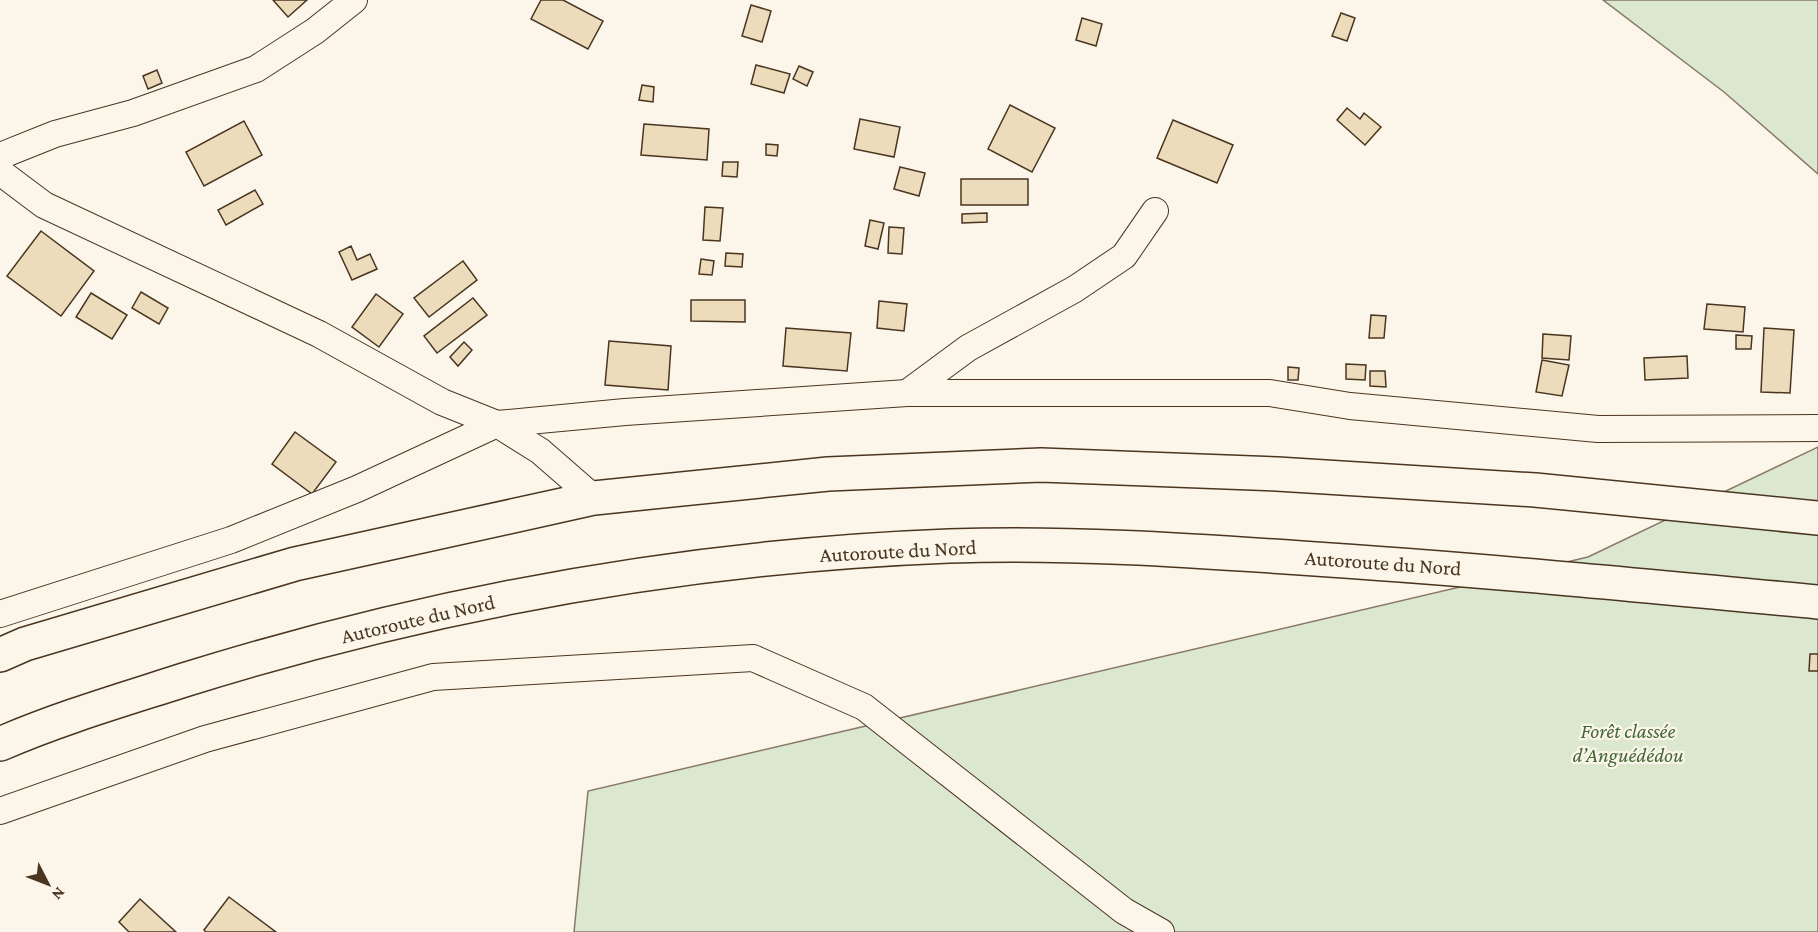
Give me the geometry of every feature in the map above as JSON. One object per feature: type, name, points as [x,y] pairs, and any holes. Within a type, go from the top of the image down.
[{"type":"highway","points":[[0,655],[25,644],[295,564],[594,498],[828,474],[1041,465],[1277,474],[1535,490],[1818,518]]},
{"type":"highway","name":"Autoroute du Nord","points":[[0,744],[52,722],[225,668],[426,615],[565,588],[813,554],[952,546],[1176,549],[1498,571],[1589,582],[1818,602]]},
{"type":"street","points":[[0,156],[55,134],[133,113],[256,69],[315,31],[354,0]]},
{"type":"street","points":[[0,172],[44,205],[319,334],[442,402],[497,424],[540,450],[594,498]]},
{"type":"street","points":[[907,393],[968,348],[1075,289],[1124,256],[1155,211]]},
{"type":"street","points":[[0,614],[231,540],[357,489],[497,424],[625,411],[907,393],[1270,393],[1350,406],[1598,429],[1818,428]]},
{"type":"street","points":[[0,811],[205,739],[433,677],[753,658],[864,707],[1124,911],[1161,932]]},
{"type":"green space","points":[[1603,0],[1818,0],[1818,174],[1724,92]]},
{"type":"green space","name":"Forêt classée d’Anguédédou","points":[[1818,447],[1818,932],[574,932],[588,791],[1588,557]]},
{"type":"building","points":[[273,0],[307,0],[288,17]]},
{"type":"building","points":[[541,0],[563,0],[603,21],[588,49],[531,19]]},
{"type":"building","points":[[751,5],[771,11],[762,42],[742,36]]},
{"type":"building","points":[[1341,13],[1355,18],[1347,41],[1332,36]]},
{"type":"building","points":[[1082,18],[1102,24],[1096,46],[1076,40]]},
{"type":"building","points":[[756,65],[790,74],[784,93],[751,84]]},
{"type":"building","points":[[799,66],[813,72],[807,86],[793,79]]},
{"type":"building","points":[[157,70],[162,83],[148,89],[143,76]]},
{"type":"building","points":[[642,85],[654,87],[653,102],[639,100]]},
{"type":"building","points":[[1010,105],[1055,128],[1032,172],[988,149]]},
{"type":"building","points":[[1347,108],[1360,119],[1364,113],[1381,127],[1365,145],[1337,120]]},
{"type":"building","points":[[860,119],[900,127],[894,157],[854,149]]},
{"type":"building","points":[[1173,120],[1233,145],[1217,183],[1157,158]]},
{"type":"building","points":[[244,121],[262,155],[204,186],[186,152]]},
{"type":"building","points":[[644,124],[709,129],[707,160],[641,155]]},
{"type":"building","points":[[766,144],[778,145],[777,156],[766,155]]},
{"type":"building","points":[[723,162],[738,162],[737,177],[722,176]]},
{"type":"building","points":[[900,167],[925,173],[919,196],[894,189]]},
{"type":"building","points":[[961,179],[1028,179],[1028,205],[961,205]]},
{"type":"building","points":[[255,190],[263,204],[226,225],[218,210]]},
{"type":"building","points":[[705,207],[723,208],[720,241],[703,240]]},
{"type":"building","points":[[987,213],[987,222],[962,223],[962,214]]},
{"type":"building","points":[[870,220],[884,223],[878,249],[865,246]]},
{"type":"building","points":[[889,227],[904,228],[902,254],[888,253]]},
{"type":"building","points":[[41,231],[94,271],[61,316],[7,276]]},
{"type":"building","points":[[351,246],[357,260],[370,254],[377,269],[352,280],[339,252]]},
{"type":"building","points":[[726,253],[743,254],[742,267],[725,266]]},
{"type":"building","points":[[701,259],[714,261],[712,275],[699,274]]},
{"type":"building","points":[[463,261],[477,280],[429,317],[414,298]]},
{"type":"building","points":[[141,292],[168,308],[159,324],[132,308]]},
{"type":"building","points":[[91,293],[127,315],[112,339],[76,317]]},
{"type":"building","points":[[376,294],[403,314],[379,347],[352,327]]},
{"type":"building","points":[[473,298],[487,315],[437,353],[424,336]]},
{"type":"building","points":[[691,300],[745,300],[745,322],[691,321]]},
{"type":"building","points":[[879,301],[907,304],[904,331],[877,328]]},
{"type":"building","points":[[1707,304],[1745,307],[1743,332],[1704,329]]},
{"type":"building","points":[[1371,315],[1386,316],[1384,338],[1369,338]]},
{"type":"building","points":[[786,328],[851,333],[847,371],[783,366]]},
{"type":"building","points":[[1764,328],[1794,330],[1790,393],[1761,392]]},
{"type":"building","points":[[1543,334],[1571,336],[1569,360],[1542,358]]},
{"type":"building","points":[[1736,335],[1752,336],[1751,349],[1736,349]]},
{"type":"building","points":[[609,341],[671,346],[668,390],[605,385]]},
{"type":"building","points":[[464,342],[472,350],[458,366],[450,357]]},
{"type":"building","points":[[1687,356],[1688,378],[1645,380],[1644,358]]},
{"type":"building","points":[[1542,360],[1569,365],[1562,396],[1536,392]]},
{"type":"building","points":[[1346,364],[1366,365],[1365,380],[1346,379]]},
{"type":"building","points":[[1288,367],[1299,368],[1298,380],[1288,380]]},
{"type":"building","points":[[1370,371],[1385,371],[1386,387],[1370,386]]},
{"type":"building","points":[[295,432],[336,462],[312,494],[272,464]]},
{"type":"building","points":[[1810,654],[1818,654],[1818,671],[1809,671]]},
{"type":"building","points":[[229,897],[276,932],[206,932],[204,930]]},
{"type":"building","points":[[140,899],[176,932],[129,932],[119,922]]}]
